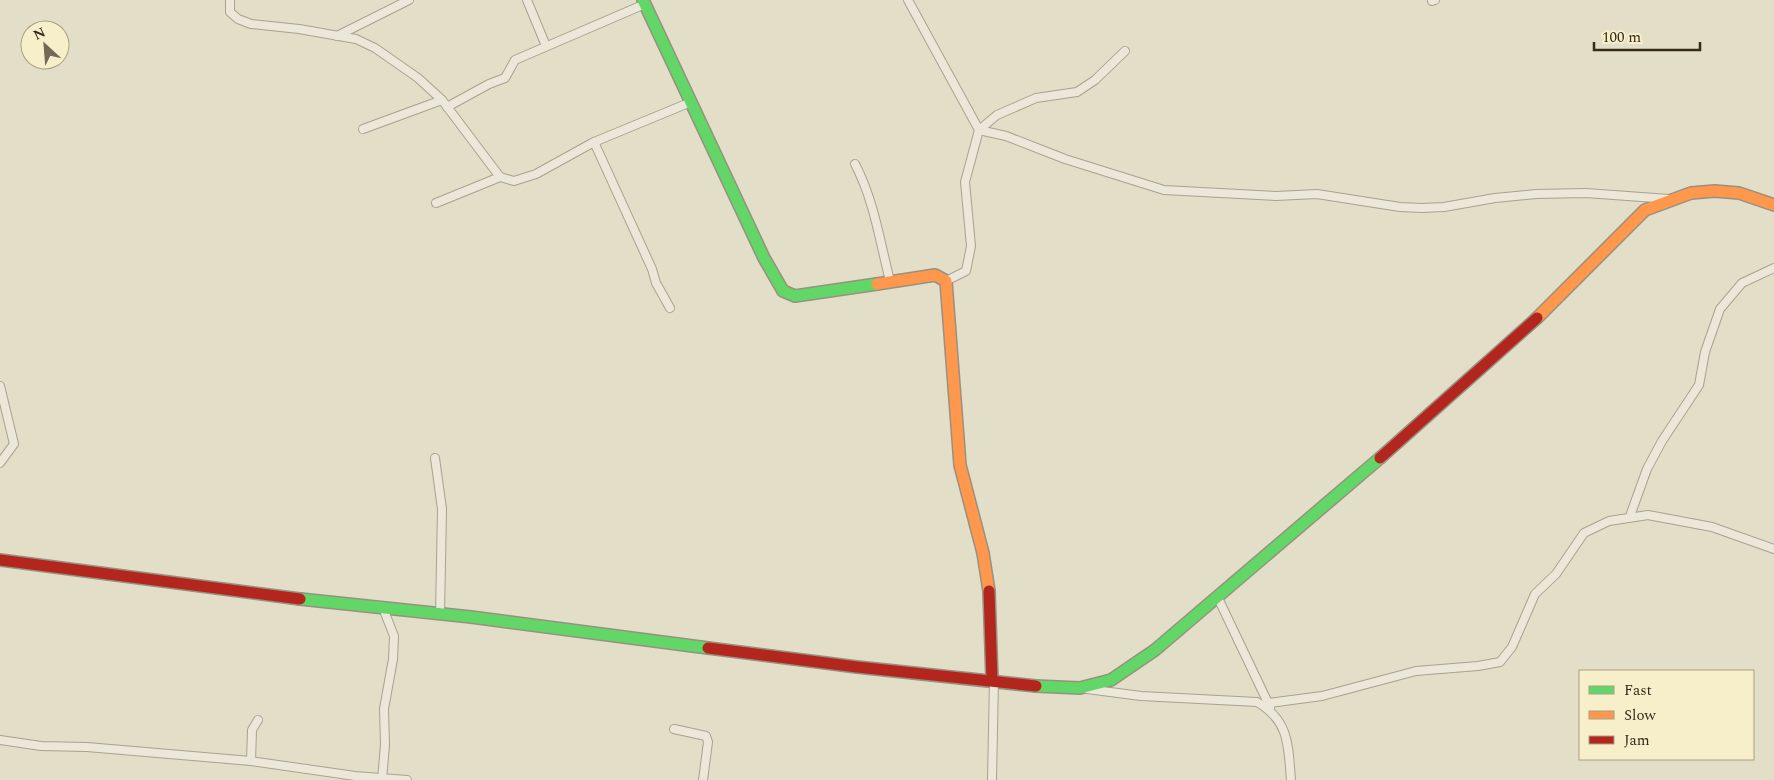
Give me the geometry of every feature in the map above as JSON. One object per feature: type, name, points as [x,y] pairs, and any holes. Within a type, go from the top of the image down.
[{"type":"street","points":[[230,0],[230,12],[238,19],[251,24],[299,29],[356,39],[375,48],[418,78],[445,104],[500,177],[514,181],[536,174],[594,142],[691,102]]},
{"type":"street","points":[[336,36],[409,0]]},
{"type":"street","points":[[527,0],[546,46]]},
{"type":"street","points":[[908,0],[979,130],[1006,136],[1065,158],[1164,190],[1276,196],[1317,194],[1400,207],[1422,208],[1444,207],[1495,198],[1586,192],[1673,199]]},
{"type":"street","points":[[363,129],[445,104],[505,78],[515,60],[644,2],[764,258],[783,291],[796,296],[935,276],[946,281]]},
{"type":"street","points":[[946,281],[966,271],[970,254],[971,246],[965,182],[979,130],[997,115],[1036,98],[1077,92],[1095,80],[1124,51]]},
{"type":"street","points":[[594,142],[652,269],[656,283],[670,308]]},
{"type":"street","points":[[855,164],[862,177],[873,213],[890,281]]},
{"type":"street","points":[[436,203],[500,177]]},
{"type":"street","points":[[1080,688],[1111,680],[1155,650],[1218,598],[1372,466],[1511,342],[1645,210],[1690,193],[1715,191],[1739,193],[1774,204]]},
{"type":"street","points":[[1630,516],[1647,469],[1662,441],[1699,385],[1704,352],[1720,309],[1742,283],[1774,268]]},
{"type":"street","points":[[946,281],[960,465],[983,553],[989,587],[993,680],[992,780]]},
{"type":"street","points":[[0,386],[14,444],[0,463]]},
{"type":"street","points":[[435,458],[442,508],[440,614]]},
{"type":"street","points":[[0,560],[160,582],[440,614],[857,667],[993,680],[1063,689],[1080,688],[1141,696],[1247,700],[1270,707],[1322,696],[1416,671],[1478,666],[1500,662],[1512,647],[1535,594],[1556,574],[1584,533],[1597,525],[1630,516],[1648,515],[1712,527],[1774,549]]},
{"type":"street","points":[[1218,598],[1270,707],[1280,720],[1285,732],[1291,780]]},
{"type":"street","points":[[382,779],[385,745],[384,709],[394,636],[383,608]]},
{"type":"street","points":[[251,761],[252,730],[258,720]]},
{"type":"street","points":[[674,728],[706,736],[708,742],[703,780]]},
{"type":"street","points":[[0,740],[41,746],[87,747],[251,761],[382,779],[407,780]]},
{"type":"traffic: fast","points":[[643,0],[764,258],[783,291],[795,296],[877,284]]},
{"type":"traffic: fast","points":[[1036,686],[1080,688],[1111,680],[1155,650],[1380,458]]},
{"type":"traffic: fast","points":[[300,599],[471,617],[708,648]]},
{"type":"traffic: slow","points":[[1537,318],[1645,210],[1691,193],[1715,191],[1739,193],[1774,205]]},
{"type":"traffic: slow","points":[[877,284],[935,275],[946,281],[960,465],[983,553],[989,591]]},
{"type":"traffic: jam","points":[[1380,458],[1537,318]]},
{"type":"traffic: jam","points":[[0,560],[300,599]]},
{"type":"traffic: jam","points":[[989,591],[992,680]]},
{"type":"traffic: jam","points":[[708,648],[857,667],[1036,686]]}]
